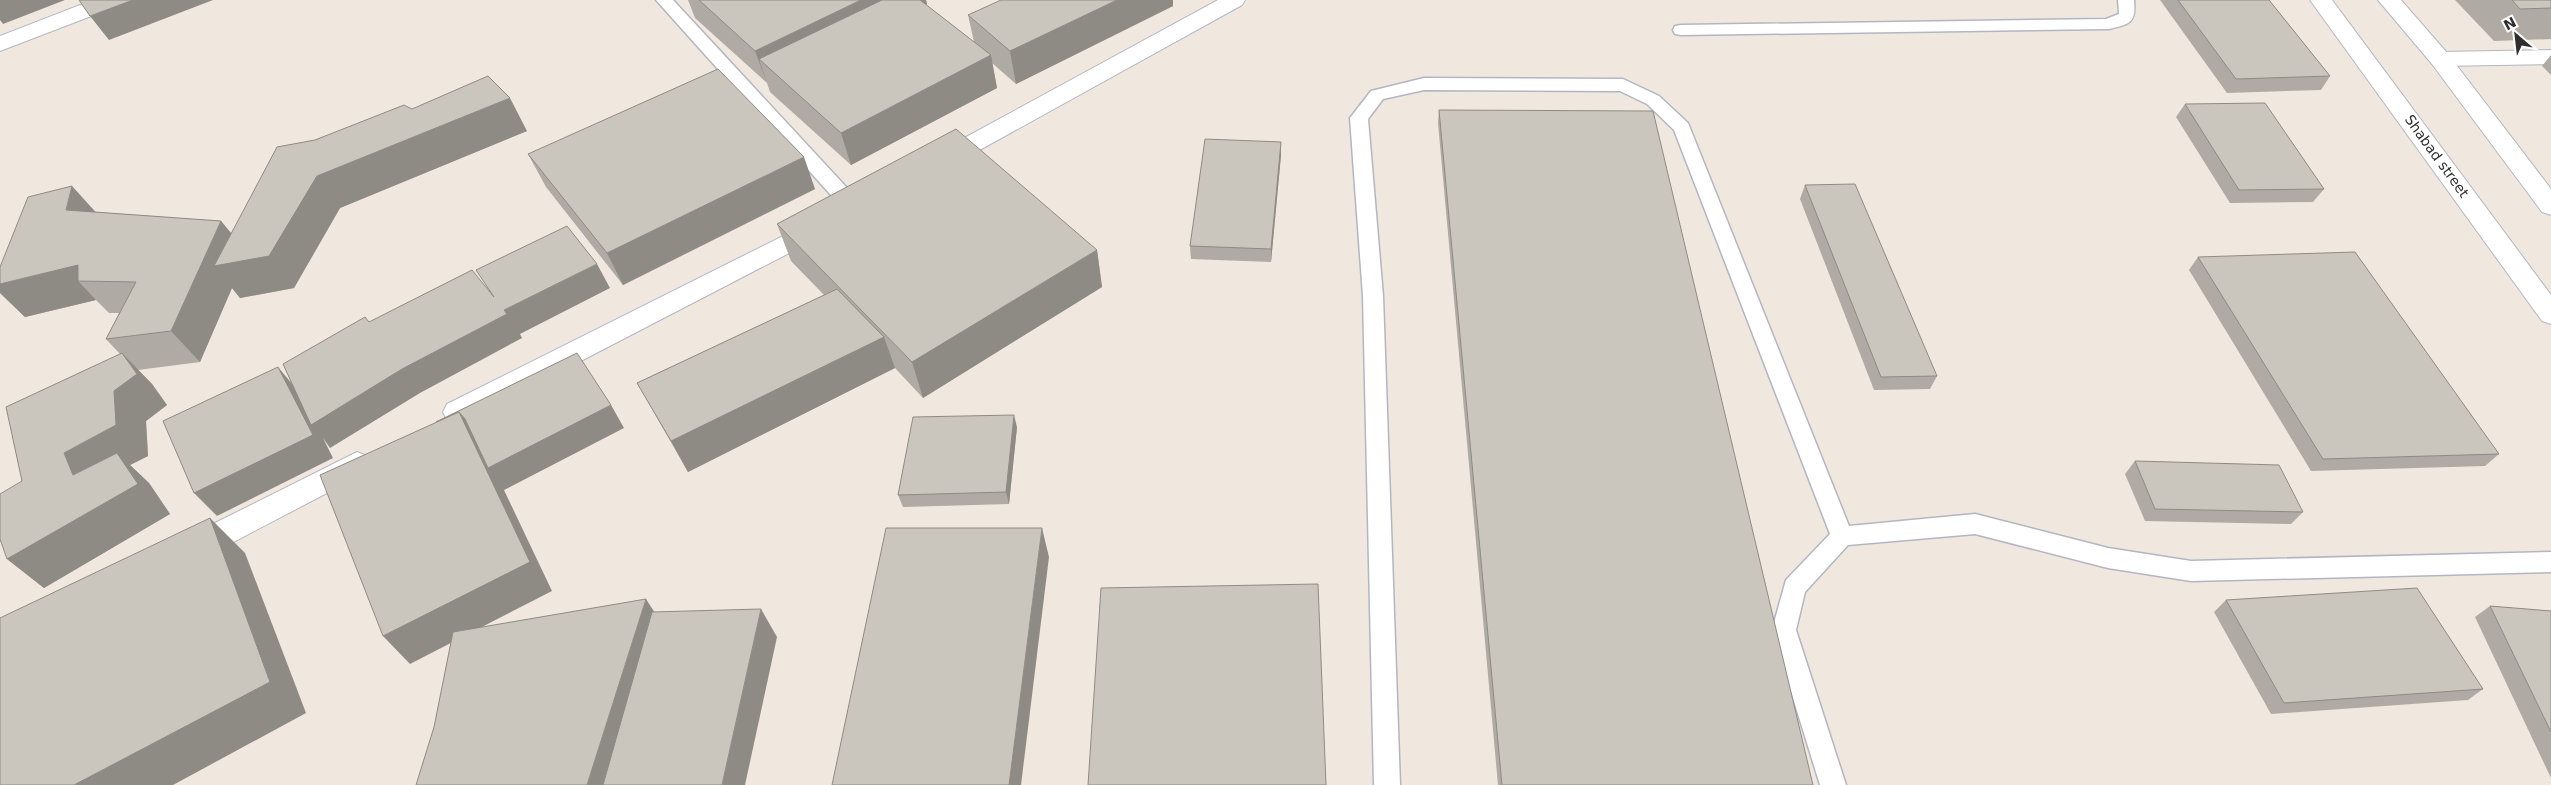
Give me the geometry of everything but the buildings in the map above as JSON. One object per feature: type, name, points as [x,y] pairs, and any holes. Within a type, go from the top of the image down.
[{"type":"street","points":[[0,44],[112,0]]},
{"type":"street","points":[[923,171],[1234,0]]},
{"type":"street","name":"Shabad street","points":[[2321,0],[2551,314]]},
{"type":"street","points":[[2389,0],[2440,59],[2551,206]]},
{"type":"street","points":[[2440,59],[2551,57]]},
{"type":"street","points":[[431,426],[863,204]]},
{"type":"street","points":[[167,562],[378,453]]},
{"type":"lane","points":[[664,0],[863,204]]},
{"type":"lane","points":[[1681,30],[2109,24],[2128,16],[2126,0]]},
{"type":"lane","points":[[1387,785],[1373,296],[1359,118],[1377,95],[1424,84],[1624,85],[1654,100],[1682,127],[1842,536]]},
{"type":"lane","points":[[1833,785],[1784,630],[1794,587],[1842,536],[1975,524],[2108,558],[2192,571],[2551,562]]}]
